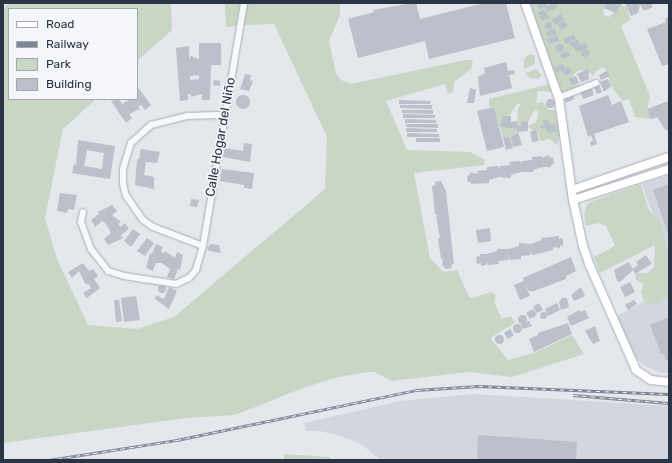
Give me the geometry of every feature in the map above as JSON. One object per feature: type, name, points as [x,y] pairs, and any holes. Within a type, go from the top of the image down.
[{"type":"main road","points":[[525,3],[558,98],[573,200],[583,246],[619,329],[629,360],[643,376],[669,382]]},
{"type":"main road","points":[[572,190],[669,157]]},
{"type":"main road","points":[[573,200],[669,169]]},
{"type":"street","name":"Calle Hogar del Niño","points":[[83,212],[81,222],[91,249],[108,271],[124,276],[176,284],[189,278],[196,270],[202,246],[244,3]]},
{"type":"street","points":[[558,98],[596,83]]},
{"type":"street","points":[[202,246],[153,227],[138,215],[126,196],[123,184],[124,162],[131,143],[151,125],[188,116],[225,115]]},
{"type":"shaded area","points":[[669,175],[669,260],[642,184]]},
{"type":"shaded area","points":[[669,288],[669,373],[661,373],[645,366],[634,356],[617,316]]},
{"type":"shaded area","points":[[474,394],[669,406],[669,460],[381,460],[362,445],[344,437],[320,431],[306,431],[304,423],[401,401]]},
{"type":"green space","points":[[8,3],[171,3],[172,30],[138,60],[138,8],[8,8],[8,100],[95,100],[63,129],[45,218],[57,259],[88,325],[137,329],[174,317],[325,189],[327,137],[274,24],[244,25],[247,3],[340,3],[340,15],[329,41],[336,74],[341,80],[351,84],[465,60],[473,60],[471,69],[454,82],[453,92],[448,94],[445,84],[386,101],[407,150],[470,152],[485,160],[484,165],[414,173],[430,258],[443,272],[457,270],[469,297],[472,298],[491,292],[496,295],[494,302],[502,319],[511,316],[515,323],[490,338],[508,360],[534,353],[572,335],[584,354],[512,377],[469,372],[391,381],[375,372],[369,372],[338,377],[303,388],[235,415],[186,418],[3,443],[3,9]]},
{"type":"green space","points":[[225,3],[240,3],[236,26],[226,27]]},
{"type":"green space","points":[[530,3],[607,3],[603,12],[604,15],[609,17],[621,5],[627,7],[630,20],[621,26],[650,96],[647,109],[651,119],[635,117],[629,99],[623,101],[617,94],[611,86],[607,71],[603,67],[595,72],[594,76],[584,70],[577,71],[571,78],[572,86],[585,84],[563,93],[552,70]]},
{"type":"green space","points":[[531,54],[535,56],[535,64],[524,69],[524,58]]},
{"type":"green space","points":[[536,69],[542,75],[538,79],[530,78],[525,73]]},
{"type":"green space","points":[[550,84],[551,92],[538,91],[536,103],[543,102],[549,110],[555,110],[560,133],[557,145],[550,139],[541,141],[536,130],[533,131],[528,126],[536,122],[539,110],[534,111],[528,122],[521,121],[521,126],[517,126],[518,108],[522,103],[516,105],[509,116],[503,116],[503,124],[499,127],[494,107],[489,107],[489,99]]},
{"type":"green space","points":[[500,127],[517,129],[517,132],[511,137],[513,148],[509,137],[503,138]]},
{"type":"green space","points":[[641,184],[648,208],[662,227],[662,232],[666,239],[664,245],[669,248],[669,297],[653,305],[644,301],[641,292],[644,284],[636,280],[635,276],[637,273],[647,273],[654,267],[655,245],[600,273],[594,257],[615,246],[606,226],[598,223],[586,226],[584,214],[587,204]]},
{"type":"green space","points":[[284,454],[330,457],[330,460],[284,460]]},
{"type":"building","points":[[416,3],[420,19],[484,3],[506,3],[515,38],[429,59],[425,41],[358,58],[348,19],[374,12],[373,10]]},
{"type":"building","points":[[546,3],[547,6],[539,9],[537,4]]},
{"type":"building","points":[[556,3],[557,8],[547,12],[545,7]]},
{"type":"building","points":[[607,3],[622,3],[616,13],[604,8]]},
{"type":"building","points":[[625,3],[651,3],[653,7],[644,11],[640,5],[638,13],[631,16]]},
{"type":"building","points":[[544,10],[550,18],[541,21],[538,12]]},
{"type":"building","points":[[561,14],[564,20],[555,25],[551,20]]},
{"type":"building","points":[[669,17],[669,64],[662,66],[647,29],[666,22],[665,19]]},
{"type":"building","points":[[548,21],[551,22],[551,28],[548,29],[545,28],[544,25],[545,22]]},
{"type":"building","points":[[564,21],[568,26],[561,30],[558,25]]},
{"type":"building","points":[[554,28],[557,34],[548,37],[546,32]]},
{"type":"building","points":[[574,34],[576,39],[566,44],[564,39]]},
{"type":"building","points":[[557,35],[559,41],[549,44],[547,39]]},
{"type":"building","points":[[577,39],[581,45],[585,42],[588,47],[578,52],[569,44]]},
{"type":"building","points":[[199,43],[221,43],[221,65],[211,65],[210,100],[202,100],[202,94],[191,97],[191,94],[188,94],[188,100],[180,101],[176,48],[189,46],[189,59],[191,56],[199,59]],"holes":[[[199,75],[199,79],[190,80],[190,76]]]},
{"type":"building","points":[[560,44],[563,45],[563,51],[560,52],[557,51],[556,48],[557,45]]},
{"type":"building","points":[[585,49],[588,50],[588,56],[585,57],[582,56],[581,53],[582,50]]},
{"type":"building","points":[[568,51],[570,56],[562,59],[560,54]]},
{"type":"building","points":[[506,62],[508,71],[514,70],[515,74],[509,75],[512,88],[480,96],[478,77],[485,73],[484,68]]},
{"type":"building","points":[[563,64],[565,69],[569,67],[572,72],[565,76],[562,70],[557,73],[554,68]]},
{"type":"building","points":[[588,69],[589,79],[581,82],[577,74]]},
{"type":"building","points":[[607,71],[610,76],[601,80],[599,75]]},
{"type":"building","points":[[245,74],[251,75],[250,80],[253,81],[249,91],[240,89]]},
{"type":"building","points":[[576,76],[579,83],[572,86],[569,78]]},
{"type":"building","points":[[608,79],[611,86],[604,92],[600,82]]},
{"type":"building","points":[[214,80],[220,81],[220,86],[213,85]]},
{"type":"building","points":[[599,85],[602,92],[597,94],[594,87]]},
{"type":"building","points":[[138,87],[151,105],[145,110],[141,105],[138,107],[140,109],[129,114],[132,118],[126,123],[111,101],[120,100],[122,104],[129,100],[138,100]]},
{"type":"building","points":[[470,88],[476,90],[474,103],[467,103]]},
{"type":"building","points":[[591,88],[594,95],[583,99],[580,91]]},
{"type":"building","points":[[243,95],[248,97],[250,102],[248,107],[243,109],[238,107],[236,102],[238,97]]},
{"type":"building","points":[[573,95],[574,99],[566,103],[564,97]]},
{"type":"building","points":[[608,95],[612,105],[621,101],[629,122],[594,134],[597,144],[591,146],[590,142],[593,141],[591,135],[588,137],[579,106]]},
{"type":"building","points":[[548,99],[552,99],[554,103],[552,107],[548,107],[546,105],[546,101]]},
{"type":"building","points":[[399,100],[430,101],[430,104],[399,104]]},
{"type":"building","points":[[668,101],[669,129],[666,131],[657,117],[651,119],[647,109]]},
{"type":"building","points":[[400,105],[432,105],[432,109],[400,108]]},
{"type":"building","points":[[494,107],[504,147],[487,151],[477,111]]},
{"type":"building","points":[[402,110],[433,110],[433,114],[402,113]]},
{"type":"building","points":[[403,114],[435,115],[435,118],[403,118]]},
{"type":"building","points":[[503,116],[511,116],[511,122],[517,121],[517,126],[521,126],[521,121],[528,122],[528,131],[517,132],[517,129],[500,127]]},
{"type":"building","points":[[405,119],[436,120],[436,123],[405,123]]},
{"type":"building","points":[[547,119],[551,125],[555,124],[557,131],[548,133],[546,128],[542,129],[540,126],[544,125],[543,120]]},
{"type":"building","points":[[406,124],[438,124],[438,128],[406,127]]},
{"type":"building","points":[[406,128],[437,129],[437,132],[406,132]]},
{"type":"building","points":[[536,130],[539,141],[532,142],[530,132]]},
{"type":"building","points":[[518,132],[522,145],[513,147],[511,137]]},
{"type":"building","points":[[407,133],[439,134],[439,137],[407,137]]},
{"type":"building","points":[[509,137],[513,148],[506,150],[503,138]]},
{"type":"building","points":[[416,138],[440,138],[440,142],[416,142]]},
{"type":"building","points":[[78,140],[115,146],[110,179],[72,173],[74,164],[76,165]],"holes":[[[87,150],[104,153],[102,169],[84,166]]]},
{"type":"building","points":[[244,143],[252,144],[250,162],[223,157],[224,148],[243,151]]},
{"type":"building","points":[[141,149],[160,152],[157,163],[146,162],[144,175],[154,177],[154,189],[135,185],[137,159],[139,159]]},
{"type":"building","points":[[549,155],[550,158],[553,157],[554,164],[551,165],[551,167],[543,167],[533,170],[534,172],[521,172],[511,175],[511,178],[499,177],[489,180],[489,183],[471,184],[471,182],[468,182],[467,176],[470,175],[470,172],[478,174],[477,171],[487,170],[487,167],[498,166],[500,169],[500,166],[510,165],[509,162],[520,161],[522,163],[522,161],[532,160],[532,157],[542,156],[542,158]]},
{"type":"building","points":[[222,169],[254,173],[252,189],[244,188],[244,185],[220,181]]},
{"type":"building","points":[[441,181],[446,191],[454,264],[451,265],[452,268],[445,269],[444,266],[442,266],[443,259],[441,259],[438,238],[440,238],[436,216],[438,215],[435,214],[432,186],[435,185],[435,182]]},
{"type":"building","points":[[669,184],[669,236],[653,190]]},
{"type":"building","points":[[60,193],[77,195],[74,210],[68,209],[67,213],[57,211]]},
{"type":"building","points":[[191,199],[199,200],[197,207],[190,206]]},
{"type":"building","points":[[112,205],[117,211],[112,215],[121,222],[118,224],[121,227],[125,223],[129,229],[121,235],[123,238],[108,245],[104,239],[111,233],[106,224],[102,221],[95,227],[91,220],[99,214],[98,212]]},
{"type":"building","points":[[490,228],[491,241],[478,243],[476,230]]},
{"type":"building","points":[[133,229],[140,234],[131,247],[124,241]]},
{"type":"building","points":[[559,236],[559,239],[563,238],[563,245],[560,246],[560,248],[553,247],[553,250],[533,255],[530,252],[531,255],[521,256],[521,259],[511,260],[508,257],[509,260],[498,261],[499,264],[488,265],[486,263],[486,265],[481,266],[481,263],[477,264],[476,257],[480,256],[480,254],[487,254],[497,251],[497,249],[509,249],[519,246],[519,243],[531,244],[542,240],[541,238]]},
{"type":"building","points":[[147,238],[154,243],[145,256],[137,251]]},
{"type":"building","points":[[156,244],[163,247],[161,252],[164,253],[165,251],[175,258],[177,252],[183,255],[180,270],[178,269],[174,279],[167,277],[170,269],[162,263],[156,263],[153,271],[146,268],[150,253],[152,254]]},
{"type":"building","points":[[211,244],[219,245],[221,253],[209,251],[207,248]]},
{"type":"building","points":[[646,255],[652,264],[635,274],[633,270],[620,282],[617,281],[614,270],[629,262],[633,269],[638,265],[636,262]]},
{"type":"building","points":[[571,257],[576,271],[566,276],[566,279],[534,291],[529,291],[525,284],[530,296],[520,300],[514,285],[524,281],[523,278]]},
{"type":"building","points":[[83,263],[89,271],[93,269],[98,276],[94,279],[100,288],[87,298],[83,293],[91,288],[88,283],[86,285],[79,271],[72,278],[68,272]]},
{"type":"building","points":[[630,282],[635,292],[625,297],[620,287]]},
{"type":"building","points":[[160,285],[164,285],[166,289],[164,293],[160,293],[158,291],[158,287]]},
{"type":"building","points":[[169,287],[177,291],[169,309],[155,299],[156,295],[164,299]]},
{"type":"building","points":[[581,287],[585,296],[574,301],[571,295]]},
{"type":"building","points":[[136,296],[140,320],[124,322],[121,298]]},
{"type":"building","points":[[562,298],[567,298],[569,307],[561,310],[559,302]]},
{"type":"building","points":[[114,300],[119,300],[122,321],[116,322]]},
{"type":"building","points":[[634,300],[637,304],[628,310],[625,305]]},
{"type":"building","points":[[539,303],[543,310],[537,313],[533,307]]},
{"type":"building","points":[[557,303],[560,310],[548,316],[545,309]]},
{"type":"building","points":[[533,309],[537,315],[530,319],[526,313]]},
{"type":"building","points":[[579,310],[580,312],[585,310],[589,318],[571,326],[567,317]]},
{"type":"building","points":[[543,312],[546,315],[543,318],[540,315]]},
{"type":"building","points":[[520,315],[524,315],[526,319],[524,323],[520,323],[518,321],[518,317]]},
{"type":"building","points":[[669,317],[669,360],[666,360],[663,353],[661,354],[650,325]]},
{"type":"building","points":[[529,321],[532,326],[523,329],[521,324]]},
{"type":"building","points":[[568,323],[572,334],[534,352],[529,339],[538,335],[538,333]]},
{"type":"building","points":[[515,324],[519,324],[521,328],[519,332],[515,332],[513,330],[513,326]]},
{"type":"building","points":[[595,326],[600,341],[593,344],[585,331]]},
{"type":"building","points":[[510,329],[514,335],[508,339],[504,333]]},
{"type":"building","points":[[497,335],[501,335],[503,339],[501,343],[497,343],[495,341],[495,337]]},
{"type":"building","points":[[478,435],[577,442],[576,460],[477,460]]},
{"type":"railway","points":[[49,460],[177,440],[416,390],[479,386],[669,394]]},
{"type":"railway","points":[[573,395],[669,403]]}]
